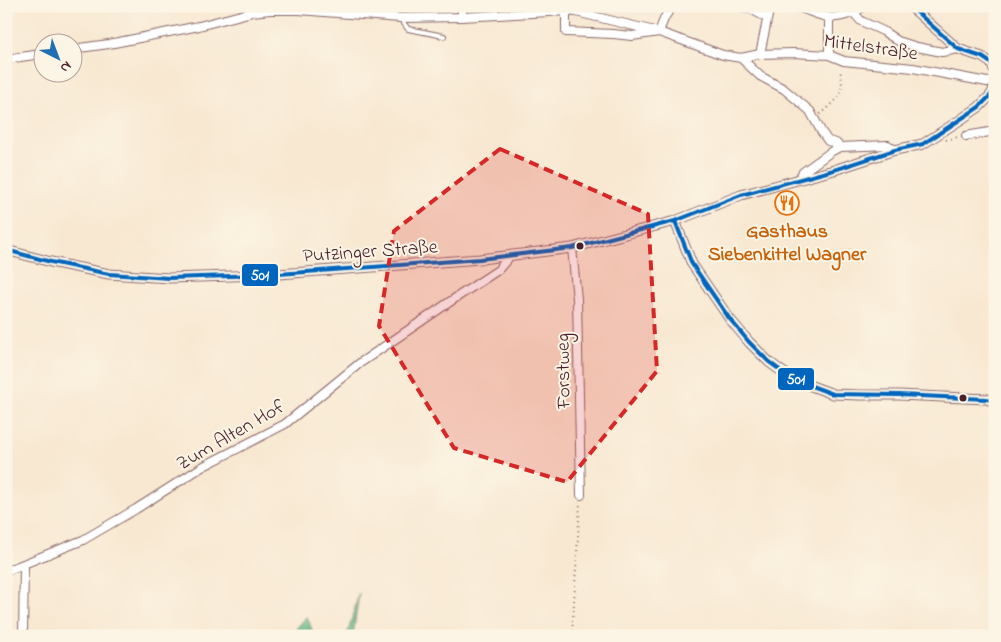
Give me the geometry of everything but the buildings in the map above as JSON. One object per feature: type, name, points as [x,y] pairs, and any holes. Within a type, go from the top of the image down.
[{"type":"street","points":[[462,6],[462,17]]},
{"type":"street","points":[[660,32],[664,18],[674,6]]},
{"type":"street","points":[[740,6],[749,8],[767,18]]},
{"type":"street","points":[[760,54],[770,6]]},
{"type":"street","points":[[793,6],[804,8],[829,18],[854,13],[864,6]]},
{"type":"street","points":[[910,6],[958,50]]},
{"type":"street","name":"Mittelstraße","points":[[82,48],[190,28],[252,12],[270,10],[320,9],[400,18],[462,17],[576,9],[660,32],[714,52],[741,58],[760,54],[829,54],[844,61],[913,68],[987,82],[995,81]]},
{"type":"street","name":"Mittelstraße","points":[[566,11],[566,32],[632,36],[660,32]]},
{"type":"street","points":[[854,13],[861,21],[883,30],[898,41],[942,52],[958,50],[982,57],[991,63],[995,71]]},
{"type":"street","points":[[829,18],[829,54]]},
{"type":"street","points":[[6,59],[32,55]]},
{"type":"street","points":[[741,58],[760,76],[784,88],[810,111],[828,141],[836,143],[840,147]]},
{"type":"street","name":"Putzinger Straße","points":[[6,250],[109,274],[169,278],[273,275],[510,256],[572,248],[675,220],[741,195],[834,170],[895,150],[922,144],[980,107],[991,95],[995,86]]},
{"type":"street","points":[[966,136],[995,131]]},
{"type":"street","points":[[798,180],[803,172],[840,147],[888,145],[895,150]]},
{"type":"street","points":[[675,220],[692,264],[729,318],[749,342],[784,373],[833,394],[992,398]]},
{"type":"street","name":"Forstweg","points":[[572,248],[577,299],[581,495]]},
{"type":"street","name":"Zum Alten Hof","points":[[6,571],[83,540],[202,467],[285,424],[360,363],[498,270],[510,256]]},
{"type":"street","points":[[24,564],[24,636]]},
{"type":"lane","points":[[400,18],[408,29],[444,36]]},
{"type":"path","points":[[814,117],[826,110],[841,95],[842,81],[838,58]]},
{"type":"path","points":[[572,636],[581,495]]},
{"type":"highlighted area","points":[[500,149],[648,214],[657,371],[567,482],[454,448],[379,326],[394,231]]},
{"type":"green space","points":[[359,593],[353,636],[347,636]]},
{"type":"green space","points":[[307,616],[314,636],[290,636]]},
{"type":"transit line","name":"501","points":[[910,6],[958,49],[982,57],[991,63],[995,70]]},
{"type":"transit line","name":"501","points":[[6,250],[109,274],[169,278],[306,272],[480,259],[572,248],[675,221],[741,195],[834,170],[895,150],[923,144],[979,107],[991,95],[995,87]]},
{"type":"transit line","name":"501","points":[[675,221],[692,264],[729,318],[749,342],[769,362],[784,373],[833,394],[987,399],[995,402]]},
{"type":"place","name":"Gasthaus Siebenkittel Wagner","points":[[787,203]]}]
